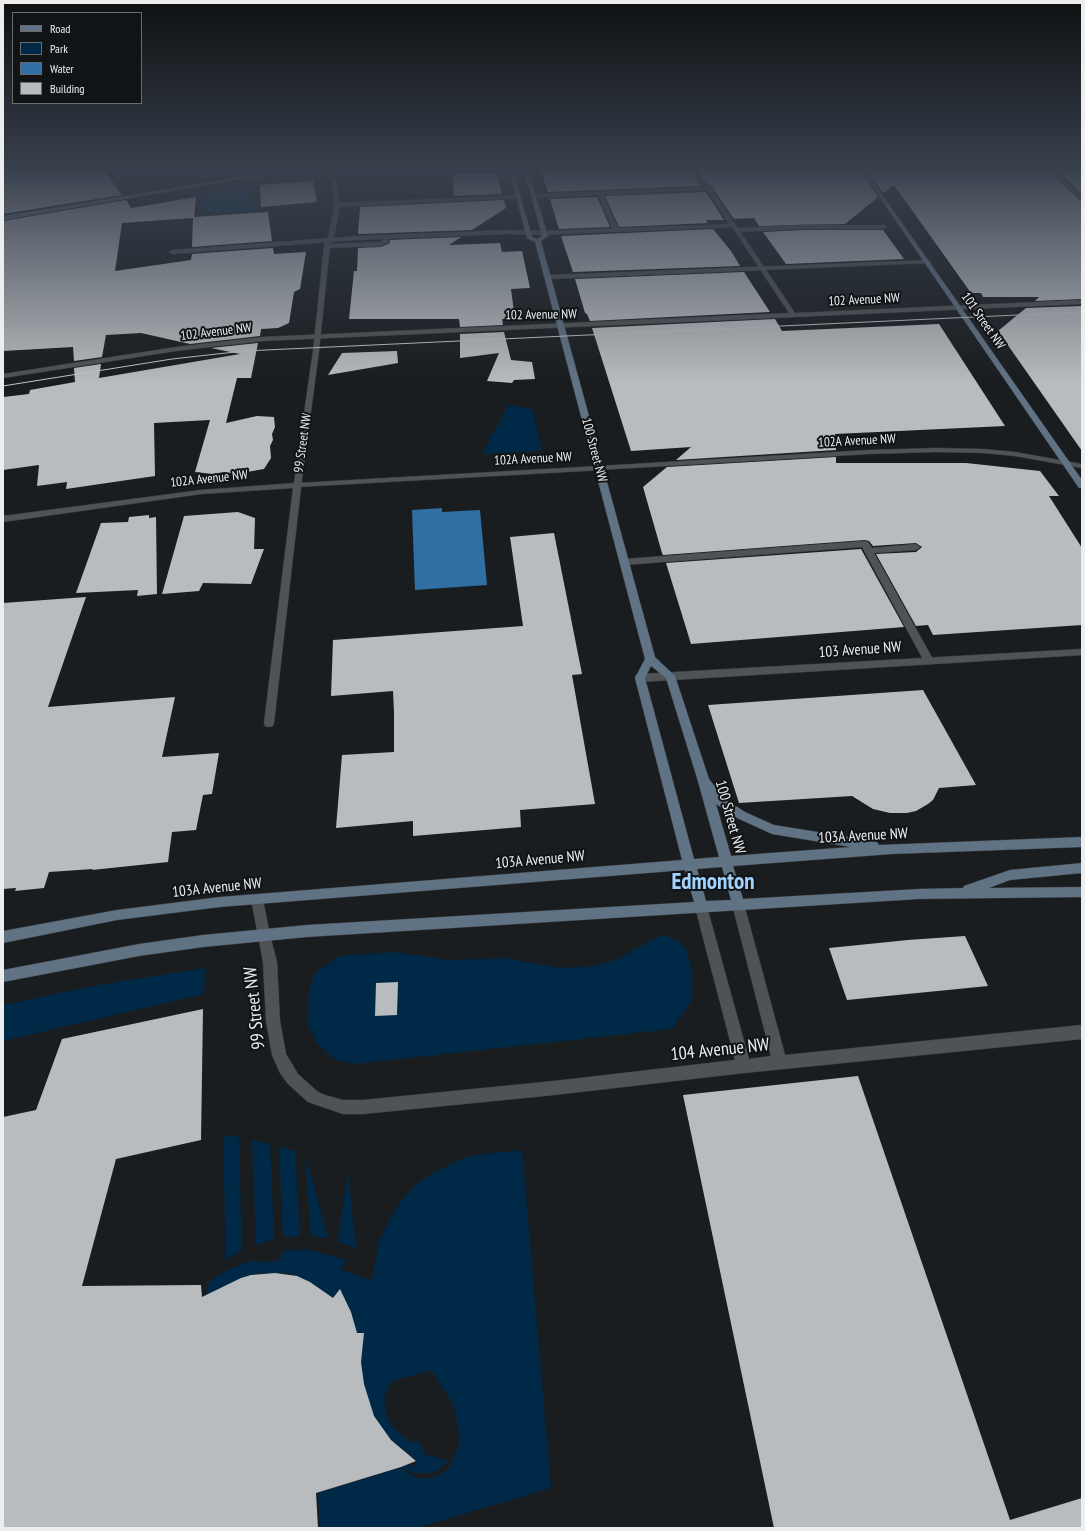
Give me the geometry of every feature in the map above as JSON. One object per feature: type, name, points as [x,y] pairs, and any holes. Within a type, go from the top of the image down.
[{"type":"main road","name":"100 Street NW","points":[[538,241],[650,659]]},
{"type":"main road","name":"101 Street NW","points":[[913,241],[1082,486]]},
{"type":"main road","points":[[670,676],[650,659],[640,678],[701,907]]},
{"type":"main road","name":"100 Street NW","points":[[670,676],[703,778],[738,904]]},
{"type":"main road","points":[[703,778],[721,802],[741,815],[772,829],[892,850]]},
{"type":"main road","name":"103A Avenue NW","points":[[3,937],[117,915],[190,905],[726,861],[892,850],[1082,842]]},
{"type":"main road","points":[[960,893],[1010,875],[1082,868]]},
{"type":"main road","points":[[3,976],[140,950],[204,941],[307,931],[738,904],[960,893],[1082,892]]},
{"type":"street","points":[[172,252],[328,242],[380,244],[386,241]]},
{"type":"street","points":[[745,241],[794,316]]},
{"type":"street","name":"99 Street NW","points":[[269,723],[328,242]]},
{"type":"street","points":[[548,277],[928,262]]},
{"type":"street","name":"102 Avenue NW","points":[[3,376],[211,344],[317,336],[1082,302]]},
{"type":"street","name":"102A Avenue NW","points":[[3,520],[194,493],[235,489],[861,453],[936,450],[998,453],[1066,463]]},
{"type":"street","points":[[1066,463],[1082,466]]},
{"type":"street","points":[[624,562],[865,544],[929,661]]},
{"type":"street","points":[[868,551],[916,547]]},
{"type":"street","name":"103 Avenue NW","points":[[640,678],[1082,652]]},
{"type":"street","name":"99 Street NW","points":[[257,900],[270,962],[273,1021],[279,1055],[285,1068],[293,1079],[313,1097],[343,1107],[363,1108]]},
{"type":"street","name":"100 Street NW","points":[[738,904],[780,1062]]},
{"type":"street","points":[[701,907],[744,1066]]},
{"type":"street","name":"104 Avenue NW","points":[[363,1108],[780,1062],[1082,1032]]},
{"type":"green space","points":[[509,405],[532,409],[542,451],[482,454],[490,440],[488,440],[504,416],[503,415]]},
{"type":"green space","points":[[662,935],[679,942],[686,949],[692,970],[692,1000],[672,1029],[354,1064],[336,1060],[317,1043],[308,1025],[309,990],[315,973],[339,956],[394,952],[447,960],[506,958],[560,968],[596,966],[617,959]]},
{"type":"green space","points":[[205,968],[204,994],[3,1041],[3,1005],[98,985]]},
{"type":"green space","points":[[223,1135],[239,1137],[242,1251],[226,1259]]},
{"type":"green space","points":[[252,1140],[270,1144],[274,1239],[256,1245]]},
{"type":"green space","points":[[279,1146],[295,1151],[300,1236],[283,1237]]},
{"type":"green space","points":[[522,1150],[551,1488],[417,1528],[320,1528],[318,1493],[399,1468],[416,1478],[429,1478],[440,1475],[449,1468],[459,1446],[459,1431],[453,1404],[431,1370],[393,1381],[388,1387],[384,1400],[387,1416],[394,1428],[403,1437],[413,1442],[420,1442],[425,1454],[448,1461],[440,1469],[432,1473],[411,1473],[401,1467],[407,1464],[414,1467],[416,1460],[391,1440],[374,1416],[364,1384],[361,1362],[364,1333],[361,1333],[360,1341],[357,1341],[351,1312],[339,1290],[337,1292],[340,1298],[329,1305],[319,1288],[310,1282],[286,1273],[263,1273],[251,1275],[206,1301],[207,1284],[220,1274],[237,1266],[255,1260],[256,1262],[279,1261],[282,1251],[306,1249],[346,1260],[341,1269],[362,1278],[372,1280],[379,1242],[400,1202],[415,1186],[426,1177],[463,1158],[476,1155]]},
{"type":"green space","points":[[305,1154],[328,1238],[311,1236]]},
{"type":"green space","points":[[348,1170],[356,1249],[338,1241]]},
{"type":"water","points":[[442,508],[442,512],[480,510],[487,585],[415,590],[412,510]]},
{"type":"building","points":[[3,241],[119,241],[115,271],[191,260],[192,254],[273,248],[274,254],[306,252],[300,289],[294,292],[289,323],[278,328],[261,329],[260,336],[190,344],[141,333],[106,335],[102,357],[74,361],[73,347],[3,351]]},
{"type":"building","points":[[192,241],[266,241],[192,247]]},
{"type":"building","points":[[390,241],[454,241],[449,245],[500,243],[502,252],[522,251],[530,288],[511,289],[515,319],[502,319],[503,325],[460,327],[459,319],[349,319],[354,271],[357,271],[358,248],[381,247],[390,243]]},
{"type":"building","points":[[563,241],[723,241],[740,266],[573,272]]},
{"type":"building","points":[[770,241],[891,241],[904,259],[786,264]]},
{"type":"building","points":[[934,241],[1082,241],[1082,299],[1035,301],[1039,297],[983,297],[981,293],[971,293]]},
{"type":"building","points":[[744,272],[770,312],[590,321],[585,313],[575,279]]},
{"type":"building","points":[[1082,306],[1082,451],[998,331],[1026,308]]},
{"type":"building","points":[[775,319],[782,331],[939,324],[1005,426],[835,434],[836,450],[676,460],[691,447],[631,451],[592,328]]},
{"type":"building","points":[[504,332],[511,360],[532,362],[535,379],[514,380],[512,383],[487,381],[499,353],[460,358],[460,334]]},
{"type":"building","points":[[258,343],[251,378],[237,378],[226,423],[257,416],[274,417],[275,427],[272,434],[273,440],[270,446],[271,458],[264,469],[247,472],[240,471],[213,474],[195,472],[210,420],[154,423],[155,476],[66,489],[67,482],[37,486],[39,465],[3,470],[3,397],[29,394],[30,390],[75,382],[74,368],[101,364],[99,378],[240,354],[211,348]]},
{"type":"building","points":[[397,351],[398,363],[328,375],[342,353]]},
{"type":"building","points":[[836,457],[836,463],[966,463],[1040,471],[1059,496],[1049,496],[1082,548],[1082,625],[933,635],[928,625],[916,626],[876,554],[916,552],[922,547],[916,543],[873,546],[869,541],[865,540],[663,555],[643,487],[667,467]]},
{"type":"building","points":[[238,512],[255,518],[254,549],[264,549],[251,584],[203,583],[199,591],[162,594],[184,516]]},
{"type":"building","points":[[149,515],[149,518],[156,517],[157,594],[137,596],[138,590],[76,593],[101,523],[128,522],[129,517]]},
{"type":"building","points":[[554,533],[582,674],[572,675],[595,804],[520,810],[521,827],[413,836],[413,821],[336,828],[342,755],[394,752],[394,712],[393,691],[331,696],[333,640],[523,626],[510,537]]},
{"type":"building","points":[[861,549],[904,627],[691,644],[666,563]]},
{"type":"building","points":[[86,597],[48,707],[175,697],[162,757],[219,753],[212,794],[203,795],[196,830],[172,832],[168,862],[92,870],[93,869],[49,872],[44,888],[15,891],[16,888],[3,889],[3,603]]},
{"type":"building","points":[[923,690],[976,785],[939,788],[933,800],[928,804],[916,811],[907,813],[890,813],[873,809],[852,796],[739,803],[708,705]]},
{"type":"building","points":[[965,936],[988,986],[847,1000],[829,948],[908,940]]},
{"type":"building","points":[[398,982],[397,1015],[375,1016],[376,983]]},
{"type":"building","points":[[203,1009],[201,1140],[116,1159],[82,1286],[201,1285],[202,1297],[241,1278],[251,1275],[275,1273],[297,1276],[310,1282],[333,1298],[340,1289],[351,1312],[357,1333],[364,1333],[361,1362],[364,1384],[374,1416],[391,1440],[416,1461],[316,1493],[318,1528],[3,1528],[3,1117],[36,1110],[62,1039]]},
{"type":"building","points":[[858,1076],[1010,1520],[1082,1498],[1082,1528],[774,1528],[683,1095]]},
{"type":"tram line","points":[[3,386],[172,359],[244,351],[1082,312]]},
{"type":"district","name":"Edmonton","points":[[713,882]]}]
